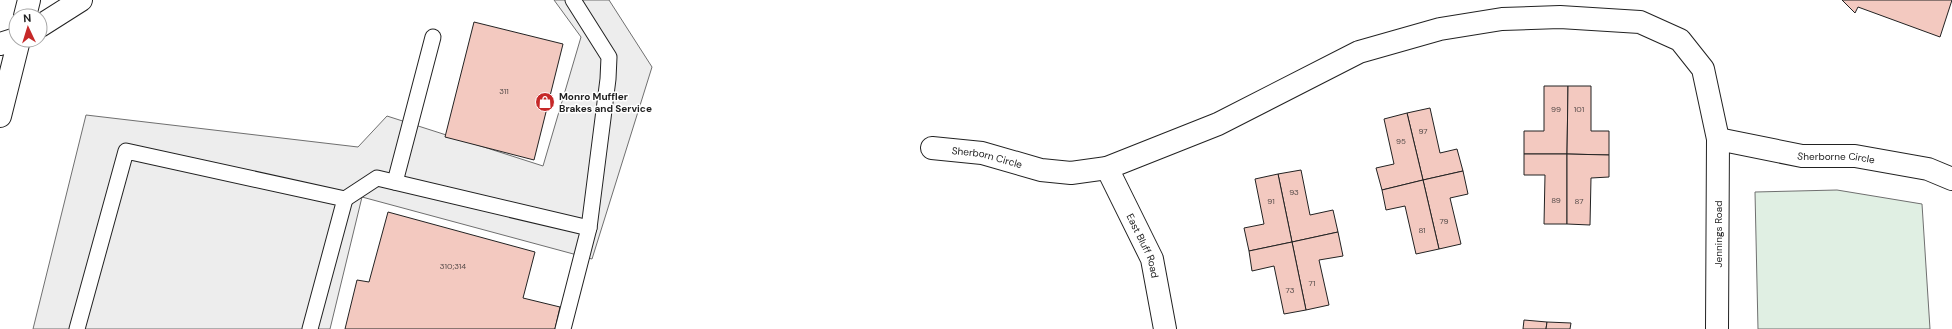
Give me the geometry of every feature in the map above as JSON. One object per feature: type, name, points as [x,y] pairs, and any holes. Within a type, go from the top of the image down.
[{"type":"street","points":[[48,21],[81,0]]},
{"type":"street","name":"Jennings Road","points":[[1107,168],[1218,124],[1359,52],[1440,29],[1502,19],[1560,17],[1640,22],[1680,40],[1704,69],[1718,139],[1717,329]]},
{"type":"street","points":[[0,116],[17,48]]},
{"type":"street","name":"Sherborne Circle","points":[[1718,139],[1802,156],[1855,156],[1928,170],[1952,179]]},
{"type":"street","name":"Sherborn Circle","points":[[932,148],[982,153],[1041,170],[1071,173],[1107,168]]},
{"type":"street","name":"East Bluff Road","points":[[1107,168],[1152,259],[1165,329]]},
{"type":"lane","points":[[563,329],[589,228],[608,79],[609,57],[573,0]]},
{"type":"lane","points":[[395,182],[433,37]]},
{"type":"lane","points":[[77,329],[126,150],[345,199]]},
{"type":"lane","points":[[310,329],[345,199],[377,178],[589,228]]},
{"type":"green space","points":[[1837,190],[1922,204],[1930,329],[1758,329],[1755,192]]},
{"type":"shaded area","points":[[554,0],[609,0],[652,67],[592,259],[362,197],[330,329],[33,329],[86,115],[358,147],[387,116],[543,166],[581,37]]},
{"type":"building","points":[[1842,0],[1952,0],[1940,37],[1858,7],[1855,13]]},
{"type":"building","points":[[474,22],[563,44],[534,160],[445,137]]},
{"type":"building","points":[[1544,86],[1568,86],[1567,154],[1524,154],[1524,131],[1544,131]]},
{"type":"building","points":[[1568,86],[1591,86],[1591,131],[1609,131],[1609,155],[1567,154]]},
{"type":"building","points":[[1430,108],[1440,153],[1457,149],[1463,171],[1423,180],[1407,113]]},
{"type":"building","points":[[1407,113],[1423,180],[1382,190],[1376,168],[1394,164],[1384,119]]},
{"type":"building","points":[[1524,154],[1567,154],[1567,224],[1544,224],[1545,175],[1524,175]]},
{"type":"building","points":[[1567,154],[1609,155],[1609,177],[1591,178],[1590,225],[1567,224]]},
{"type":"building","points":[[1301,170],[1310,215],[1333,210],[1338,232],[1292,242],[1278,174]]},
{"type":"building","points":[[1463,171],[1468,194],[1450,198],[1461,244],[1439,249],[1423,180]]},
{"type":"building","points":[[1278,174],[1292,242],[1249,251],[1244,228],[1264,224],[1255,179]]},
{"type":"building","points":[[1423,180],[1439,249],[1416,254],[1405,206],[1386,210],[1382,190]]},
{"type":"building","points":[[388,212],[535,252],[523,298],[560,307],[555,329],[345,329],[357,280],[369,282]]},
{"type":"building","points":[[1338,232],[1343,256],[1319,260],[1329,305],[1306,310],[1292,242]]},
{"type":"building","points":[[1292,242],[1306,310],[1284,314],[1274,266],[1252,271],[1249,251]]},
{"type":"building","points":[[1524,320],[1547,322],[1546,329],[1523,329]]},
{"type":"building","points":[[1547,322],[1571,323],[1570,329],[1546,329]]},
{"type":"place","name":"Monro Muffler Brakes and Service","points":[[545,102]]}]
